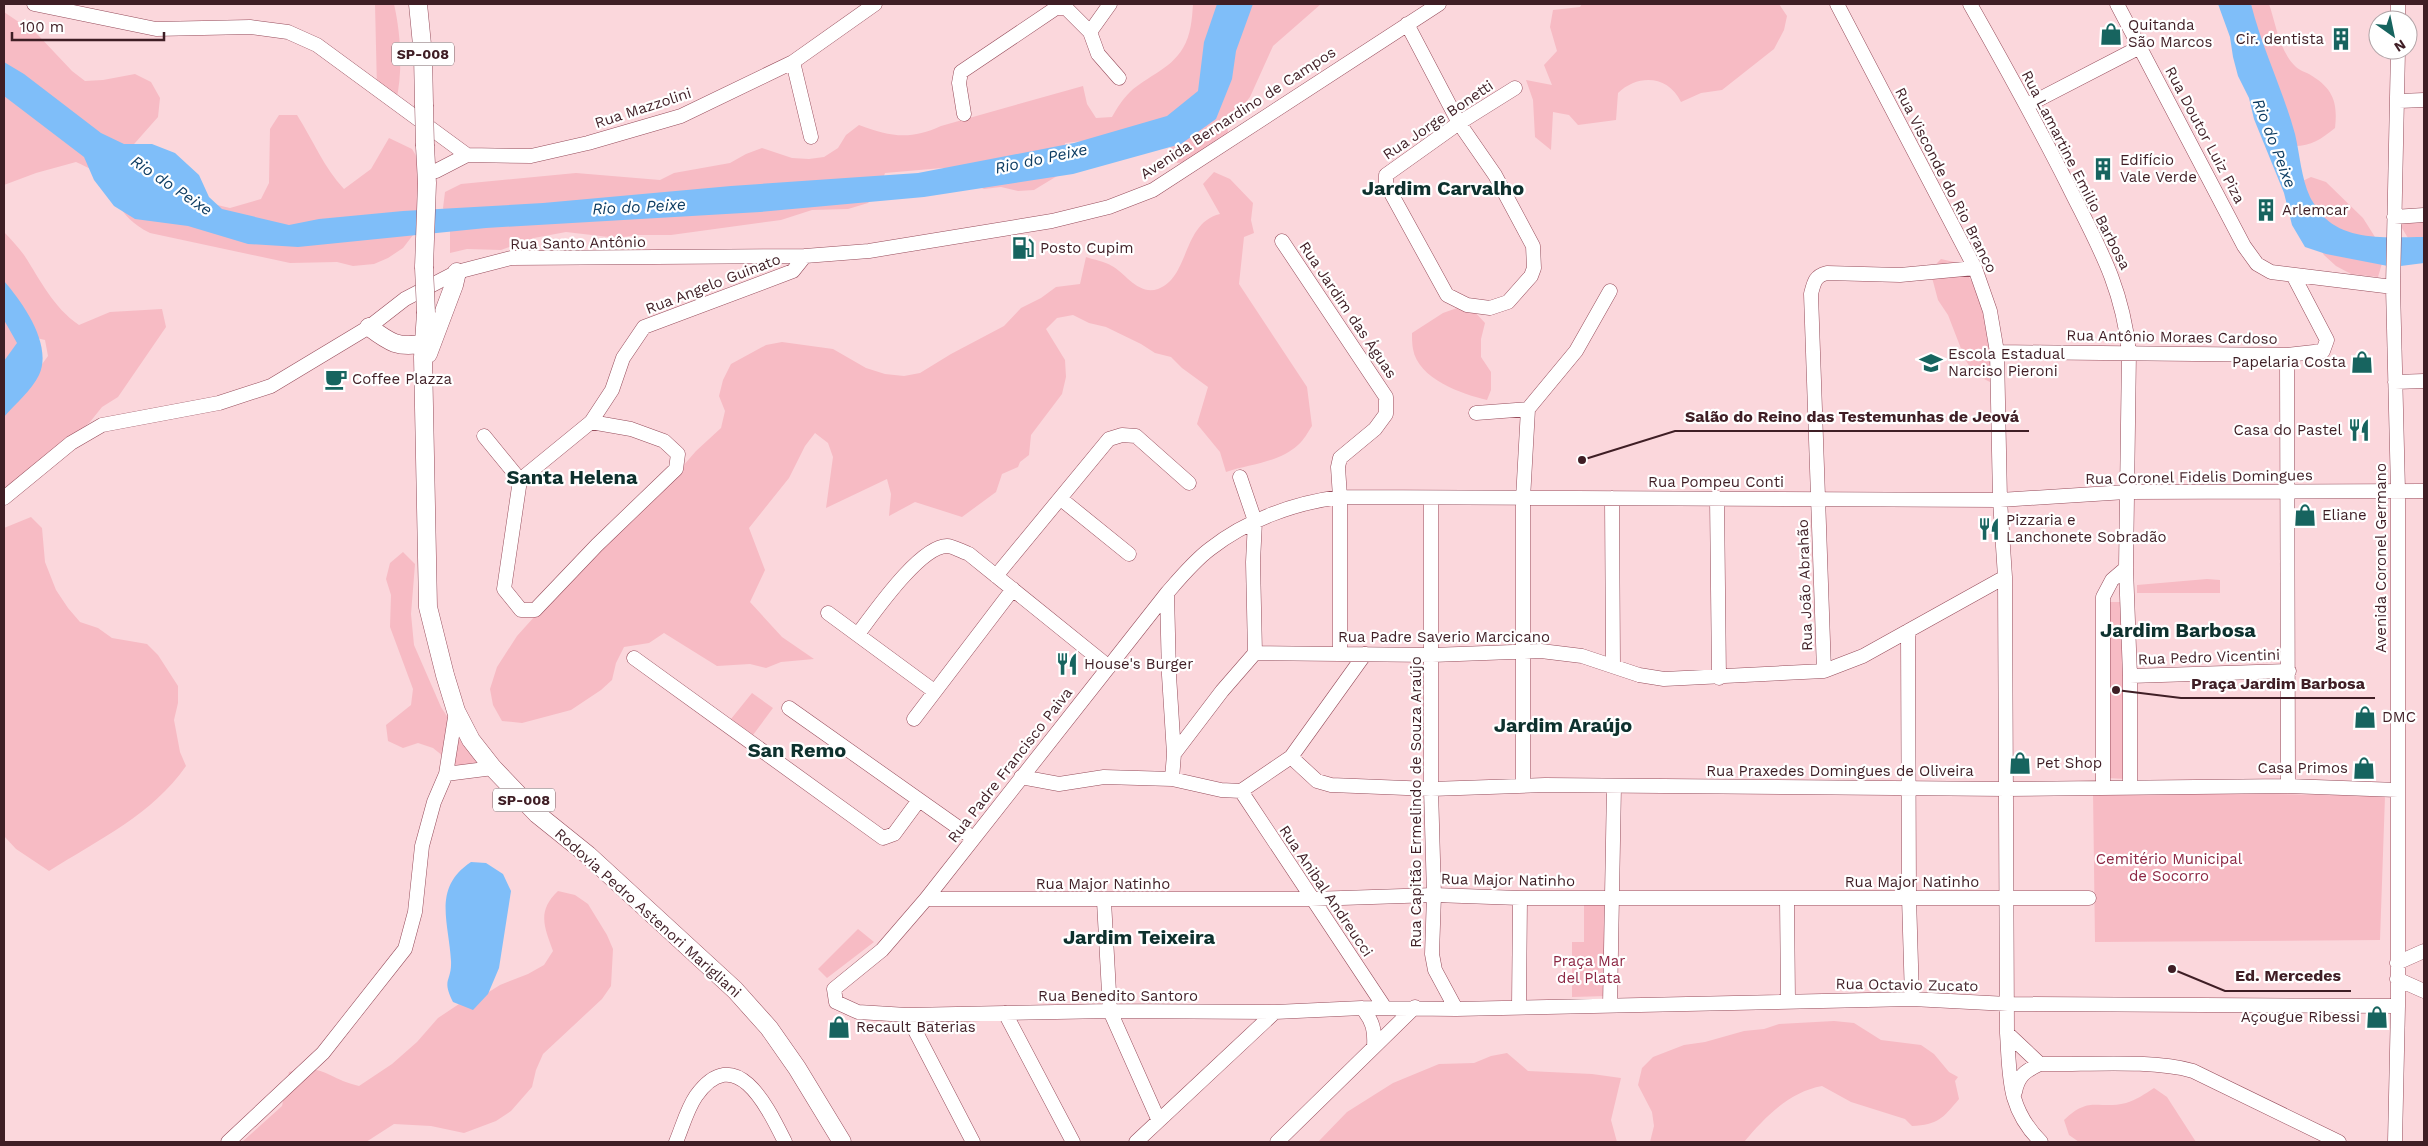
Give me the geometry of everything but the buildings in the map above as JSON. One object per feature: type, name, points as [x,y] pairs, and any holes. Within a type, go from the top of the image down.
[{"type":"main road","name":"Rodovia Pedro Astenori Marigliani","points":[[418,4],[423,54],[427,178],[424,243],[426,313],[424,350],[428,607],[440,659],[456,711],[471,740],[537,814],[588,855],[735,990],[769,1028],[797,1068],[842,1142]]},
{"type":"main road","points":[[369,327],[387,340],[429,353],[457,272]]},
{"type":"street","points":[[34,4],[156,29],[250,27],[288,32],[317,45],[467,155]]},
{"type":"street","points":[[1090,32],[1110,4]]},
{"type":"street","name":"Avenida Bernardino de Campos","points":[[805,256],[869,251],[1052,221],[1109,206],[1153,190],[1439,4]]},
{"type":"street","name":"Rua Visconde do Rio Branco","points":[[1838,4],[1975,268],[1990,311],[1998,352],[2000,500],[2005,577],[2008,1032],[2013,1100]]},
{"type":"street","name":"Rua Lamartine Emilio Barbosa","points":[[1970,4],[2028,106],[2111,270],[2125,319],[2129,352],[2126,492],[2130,786]]},
{"type":"street","name":"Rua Doutor Luiz Piza","points":[[2117,4],[2244,246],[2257,264],[2271,272],[2393,283]]},
{"type":"street","name":"Rua Mazzolini","points":[[427,178],[436,170],[467,155],[531,156],[598,140],[681,116],[793,62],[868,6]]},
{"type":"street","points":[[964,114],[959,83],[962,72],[1051,10],[1066,8],[1090,32],[1098,54],[1119,78]]},
{"type":"street","points":[[1407,24],[1459,123]]},
{"type":"street","points":[[2028,106],[2140,47]]},
{"type":"street","name":"Avenida Coronel Germano","points":[[2395,1142],[2398,1006],[2398,491],[2393,283],[2399,101],[2398,60]]},
{"type":"street","points":[[793,62],[811,137]]},
{"type":"street","name":"Rua Jorge Bonetti","points":[[1459,123],[1495,175],[1533,246],[1534,268],[1531,276],[1508,302],[1490,308],[1467,305],[1448,295],[1386,184],[1386,175],[1390,170],[1459,123],[1516,88]]},
{"type":"street","points":[[2399,101],[2424,100]]},
{"type":"street","points":[[2394,219],[2424,215]]},
{"type":"street","name":"Rua Jardim das Águas","points":[[1282,241],[1386,398],[1386,414],[1376,429],[1340,458],[1338,467],[1340,497]]},
{"type":"street","name":"Rua Santo Antônio","points":[[4,498],[71,443],[102,426],[219,403],[271,386],[369,327],[406,299],[457,272],[511,258],[805,256]]},
{"type":"street","name":"Rua Angelo Guinato","points":[[520,480],[591,422],[612,390],[623,358],[644,327],[793,271],[805,256]]},
{"type":"street","name":"Rua João Abrahão","points":[[1824,671],[1811,294],[1814,281],[1820,275],[1827,273],[1900,275],[1975,268]]},
{"type":"street","name":"Rua Antônio Moraes Cardoso","points":[[1998,352],[2287,355],[2323,351],[2327,340],[2293,275]]},
{"type":"street","points":[[1523,786],[1523,499],[1528,409],[1576,351],[1610,291]]},
{"type":"street","points":[[2287,355],[2288,786]]},
{"type":"street","points":[[2395,382],[2424,382]]},
{"type":"street","points":[[1476,413],[1528,409]]},
{"type":"street","points":[[484,436],[520,480],[504,588],[521,610],[535,610],[597,545],[676,469],[678,454],[664,441],[631,429],[591,422]]},
{"type":"street","points":[[996,576],[1109,439],[1122,435],[1136,436],[1189,482]]},
{"type":"street","points":[[1174,754],[1222,691],[1255,653],[1253,562],[1255,521],[1240,477]]},
{"type":"street","name":"Rua Coronel Fidelis Domingues","points":[[2000,500],[2126,492],[2424,491]]},
{"type":"street","points":[[1340,497],[1340,653]]},
{"type":"street","name":"Rua Padre Francisco Paiva","points":[[834,989],[882,950],[926,899],[1167,593],[1209,549],[1255,521],[1316,501],[1340,497],[1431,499]]},
{"type":"street","points":[[1612,498],[1613,666]]},
{"type":"street","points":[[1718,498],[1719,678]]},
{"type":"street","name":"Rua Pompeu Conti","points":[[1431,499],[1818,498],[2000,500]]},
{"type":"street","points":[[1060,499],[1130,554]]},
{"type":"street","name":"Rua Capitão Ermelindo de Souza Araújo","points":[[1431,499],[1431,789],[1434,895],[1432,954],[1435,970],[1456,1009]]},
{"type":"street","points":[[858,634],[918,560],[932,550],[947,546],[969,554],[1012,592],[1109,666]]},
{"type":"street","points":[[2103,786],[2102,597],[2112,580],[2127,574]]},
{"type":"street","name":"Rua Padre Saverio Marcicano","points":[[1255,653],[1432,654],[1523,651],[1582,656],[1639,675],[1664,679],[1719,678],[1824,671],[1863,656],[2005,577]]},
{"type":"street","points":[[914,719],[1012,592]]},
{"type":"street","points":[[1167,593],[1169,675],[1174,754],[1172,779]]},
{"type":"street","points":[[828,613],[934,691]]},
{"type":"street","points":[[1908,631],[1909,897],[1912,999]]},
{"type":"street","points":[[1021,777],[1059,784],[1104,777],[1172,779],[1221,790],[1241,791],[1291,757],[1365,654]]},
{"type":"street","points":[[634,658],[883,838],[894,834],[919,800]]},
{"type":"street","name":"Rua Pedro Vicentini","points":[[2130,676],[2289,671]]},
{"type":"street","points":[[789,708],[973,838]]},
{"type":"street","points":[[228,1142],[323,1053],[405,948],[416,912],[422,846],[434,802],[446,774],[456,711]]},
{"type":"street","name":"Rua Praxedes Domingues de Oliveira","points":[[1291,757],[1317,781],[1331,785],[1431,789],[1523,786],[1910,786],[2006,789],[2103,786],[2288,786],[2398,790]]},
{"type":"street","points":[[446,774],[494,768]]},
{"type":"street","points":[[1610,1005],[1614,786]]},
{"type":"street","name":"Rua Anibal Andreucci","points":[[1241,791],[1311,899],[1386,1008]]},
{"type":"street","name":"Rua Major Natinho","points":[[926,899],[1104,901],[1311,899],[1434,895],[1520,898],[2089,898]]},
{"type":"street","points":[[1519,1006],[1520,898]]},
{"type":"street","points":[[1787,898],[1788,1001]]},
{"type":"street","points":[[1104,901],[1110,1011],[1158,1119]]},
{"type":"street","points":[[2397,963],[2424,951]]},
{"type":"street","points":[[2397,979],[2424,991]]},
{"type":"street","name":"Rua Benedito Santoro","points":[[834,989],[836,1002],[858,1012],[907,1015],[1110,1011],[1275,1012],[1416,1007]]},
{"type":"street","name":"Rua Octavio Zucato","points":[[1416,1007],[1456,1009],[1519,1006],[1912,999],[2008,1004],[2398,1006]]},
{"type":"street","points":[[1277,1142],[1416,1007]]},
{"type":"street","points":[[1362,1008],[1373,1024],[1375,1032],[1374,1048]]},
{"type":"street","points":[[1136,1142],[1158,1119],[1275,1012]]},
{"type":"street","points":[[1005,1013],[1073,1142]]},
{"type":"street","points":[[907,1015],[974,1142]]},
{"type":"street","points":[[2008,1032],[2040,1064]]},
{"type":"street","points":[[2041,1142],[2021,1118],[2013,1100],[2019,1077],[2026,1070],[2040,1064],[2179,1067],[2202,1075],[2339,1142]]},
{"type":"street","points":[[676,1142],[694,1097],[709,1080],[728,1075],[743,1078],[754,1090],[785,1142]]},
{"type":"green space","points":[[375,4],[394,4],[400,53],[400,78],[396,102],[377,89]]},
{"type":"green space","points":[[1193,4],[1321,4],[1273,46],[1250,97],[1227,125],[1228,132],[1205,152],[1192,160],[1177,163],[1170,146],[1147,134],[1065,143],[1062,173],[1034,190],[1018,191],[1001,187],[984,189],[969,182],[959,169],[942,168],[885,173],[879,191],[868,203],[848,209],[812,210],[781,220],[671,235],[637,235],[617,238],[566,232],[534,238],[501,250],[467,249],[450,253],[450,222],[443,208],[445,192],[461,184],[576,173],[660,180],[674,173],[730,163],[762,148],[792,158],[809,159],[824,157],[838,148],[846,135],[859,125],[891,134],[910,135],[1083,86],[1087,104],[1096,118],[1112,117],[1130,92],[1178,56],[1186,43],[1192,21]]},
{"type":"green space","points":[[1582,4],[1779,4],[1787,16],[1784,30],[1774,49],[1722,90],[1701,93],[1681,102],[1675,93],[1661,82],[1643,80],[1634,83],[1618,93],[1616,120],[1578,125],[1569,115],[1553,112],[1551,150],[1535,137],[1533,100],[1526,80],[1552,85],[1544,65],[1557,51],[1550,27],[1553,10],[1580,7]]},
{"type":"green space","points":[[2238,4],[2269,4],[2279,37],[2290,61],[2297,68],[2317,79],[2329,90],[2336,111],[2335,128],[2319,139],[2309,144],[2291,146]]},
{"type":"green space","points":[[4,12],[38,35],[72,71],[85,81],[103,80],[135,74],[151,82],[160,98],[158,117],[127,152],[213,204],[230,208],[261,199],[269,183],[270,129],[279,115],[297,115],[325,163],[344,189],[371,169],[389,138],[412,149],[423,167],[424,185],[413,235],[403,248],[388,258],[374,264],[353,266],[337,262],[290,263],[150,233],[123,212],[108,188],[93,171],[76,162],[36,173],[4,185]]},
{"type":"green space","points":[[1214,172],[1230,179],[1253,203],[1251,220],[1254,233],[1244,237],[1239,284],[1307,387],[1312,426],[1298,445],[1282,456],[1226,472],[1220,452],[1197,424],[1208,387],[1182,368],[1171,357],[1155,353],[1106,327],[1089,323],[1073,315],[1057,318],[1046,329],[1065,360],[1066,377],[1062,394],[1031,435],[1029,455],[1020,462],[1018,467],[1002,474],[996,492],[962,517],[915,502],[889,516],[891,494],[887,479],[826,508],[833,457],[828,443],[815,433],[805,446],[789,478],[749,528],[765,570],[750,602],[782,637],[814,659],[781,662],[766,668],[750,664],[717,666],[664,633],[649,643],[624,647],[616,663],[612,680],[601,690],[571,710],[522,723],[502,721],[493,705],[490,689],[497,667],[517,636],[605,538],[676,474],[696,451],[721,428],[725,411],[719,396],[723,380],[731,364],[766,345],[782,342],[833,349],[866,368],[885,374],[904,376],[920,373],[1004,326],[1021,308],[1041,298],[1056,287],[1080,284],[1086,257],[1112,266],[1139,287],[1151,290],[1158,289],[1168,283],[1176,273],[1199,228],[1208,219],[1220,214],[1203,184]]},
{"type":"green space","points":[[2311,177],[2326,182],[2363,218],[2380,245],[2383,260],[2378,277],[2351,274],[2336,266],[2324,255],[2298,214],[2296,184]]},
{"type":"green space","points":[[2424,214],[2424,240],[2408,238],[2400,225]]},
{"type":"green space","points":[[4,232],[24,255],[55,302],[79,325],[110,312],[162,309],[166,327],[118,397],[102,407],[90,422],[4,498],[4,416],[48,356],[45,340],[28,336],[4,375]]},
{"type":"green space","points":[[1941,259],[1958,263],[1978,289],[2000,378],[1990,382],[1974,374],[1965,359],[1948,315],[1938,300],[1930,270]]},
{"type":"green space","points":[[1457,308],[1474,311],[1485,323],[1481,339],[1481,357],[1491,372],[1491,390],[1487,400],[1454,389],[1432,377],[1423,369],[1413,349],[1412,333],[1443,313]]},
{"type":"green space","points":[[31,517],[42,528],[45,562],[56,590],[80,622],[98,628],[112,638],[147,644],[158,655],[178,686],[178,703],[174,720],[180,752],[186,766],[173,783],[141,812],[124,825],[49,871],[16,849],[4,836],[4,528]]},
{"type":"green space","points":[[403,552],[415,564],[411,614],[414,645],[441,707],[476,761],[473,774],[458,768],[433,748],[418,743],[403,748],[388,741],[386,725],[411,705],[413,689],[390,627],[391,595],[386,579],[390,563]]},
{"type":"green space","points":[[2207,579],[2220,580],[2220,593],[2137,593],[2137,585]]},
{"type":"green space","points":[[2108,602],[2124,602],[2126,779],[2107,778]]},
{"type":"green space","points":[[752,693],[773,708],[753,735],[731,719]]},
{"type":"green space","name":"Cemitério Municipal de Socorro","points":[[2093,791],[2385,796],[2380,940],[2095,942]]},
{"type":"green space","points":[[558,891],[575,895],[588,904],[607,935],[613,949],[611,986],[602,999],[543,1054],[536,1070],[532,1087],[511,1111],[496,1121],[464,1133],[431,1126],[394,1124],[366,1142],[242,1142],[282,1106],[289,1072],[311,1069],[359,1086],[392,1064],[417,1042],[438,1018],[468,998],[484,995],[500,985],[528,974],[544,965],[553,951],[545,926],[545,912],[551,898]]},
{"type":"green space","name":"Praça Mar del Plata","points":[[1584,904],[1607,904],[1607,996],[1572,997],[1572,942],[1584,942]]},
{"type":"green space","points":[[858,929],[874,942],[827,978],[818,969]]},
{"type":"green space","points":[[1834,1021],[1854,1023],[1881,1040],[1921,1045],[1934,1054],[1949,1072],[1958,1077],[1955,1081],[1959,1099],[1949,1111],[1934,1122],[1912,1126],[1905,1119],[1851,1102],[1822,1086],[1810,1089],[1788,1100],[1769,1115],[1744,1142],[1650,1142],[1654,1126],[1652,1112],[1638,1085],[1642,1068],[1653,1057],[1684,1045],[1705,1042],[1744,1031],[1764,1029],[1779,1024]]},
{"type":"green space","points":[[1507,1053],[1528,1071],[1592,1074],[1621,1078],[1611,1120],[1617,1142],[1318,1142],[1347,1112],[1393,1083],[1439,1064],[1474,1063],[1491,1056]]},
{"type":"green space","points":[[2154,1088],[2167,1097],[2196,1142],[2079,1142],[2069,1135],[2064,1120],[2073,1112],[2088,1105],[2126,1103],[2137,1099]]},
{"type":"water","name":"Rio do Peixe","points":[[1217,4],[1253,4],[1236,51],[1232,79],[1216,119],[1181,144],[1073,174],[924,197],[760,212],[486,228],[298,247],[248,244],[188,226],[135,219],[114,206],[94,180],[84,157],[4,96],[4,62],[24,74],[101,133],[124,144],[152,144],[175,153],[199,175],[209,197],[222,209],[289,225],[319,219],[403,211],[543,203],[731,186],[918,173],[1074,143],[1167,116],[1198,91],[1204,42]]},
{"type":"water","name":"Rio do Peixe","points":[[2218,4],[2251,4],[2295,134],[2307,189],[2311,199],[2321,213],[2335,226],[2359,235],[2424,237],[2424,263],[2393,267],[2326,254],[2305,247],[2292,225],[2284,193],[2254,119],[2249,98],[2238,76],[2230,37]]},
{"type":"water","points":[[4,281],[27,312],[34,325],[42,351],[42,363],[39,375],[32,386],[4,417],[4,361],[17,343],[4,320]]},
{"type":"water","points":[[471,862],[486,863],[503,874],[511,891],[499,968],[488,994],[473,1010],[453,1002],[448,988],[451,961],[446,919],[447,894],[451,883],[459,872]]},
{"type":"place","name":"Quitanda São Marcos","points":[[2111,34]]},
{"type":"place","name":"Cir. dentista","points":[[2341,39]]},
{"type":"place","name":"Edifício Vale Verde","points":[[2103,169]]},
{"type":"place","name":"Arlemcar","points":[[2266,210]]},
{"type":"place","name":"Posto Cupim","points":[[1023,248]]},
{"type":"place","name":"Papelaria Costa","points":[[2362,362]]},
{"type":"place","name":"Escola Estadual Narciso Pieroni","points":[[1931,363]]},
{"type":"place","name":"Coffee Plazza","points":[[336,379]]},
{"type":"place","name":"Casa do Pastel","points":[[2359,430]]},
{"type":"place","name":"Salão do Reino das Testemunhas de Jeová","points":[[1582,460]]},
{"type":"place","name":"Eliane","points":[[2305,515]]},
{"type":"place","name":"Pizzaria e Lanchonete Sobradão","points":[[1989,529]]},
{"type":"place","name":"House's Burger","points":[[1067,664]]},
{"type":"place","name":"Praça Jardim Barbosa","points":[[2116,690]]},
{"type":"place","name":"DMC","points":[[2365,717]]},
{"type":"place","name":"Pet Shop","points":[[2020,763]]},
{"type":"place","name":"Casa Primos","points":[[2364,768]]},
{"type":"place","name":"Ed. Mercedes","points":[[2172,969]]},
{"type":"place","name":"Açougue Ribessi","points":[[2377,1017]]},
{"type":"place","name":"Recault Baterias","points":[[839,1027]]},
{"type":"district","name":"Jardim Carvalho","points":[[1443,188]]},
{"type":"district","name":"Santa Helena","points":[[572,477]]},
{"type":"district","name":"Jardim Barbosa","points":[[2178,630]]},
{"type":"district","name":"Jardim Araújo","points":[[1563,725]]},
{"type":"district","name":"San Remo","points":[[797,750]]},
{"type":"district","name":"Jardim Teixeira","points":[[1139,937]]}]
